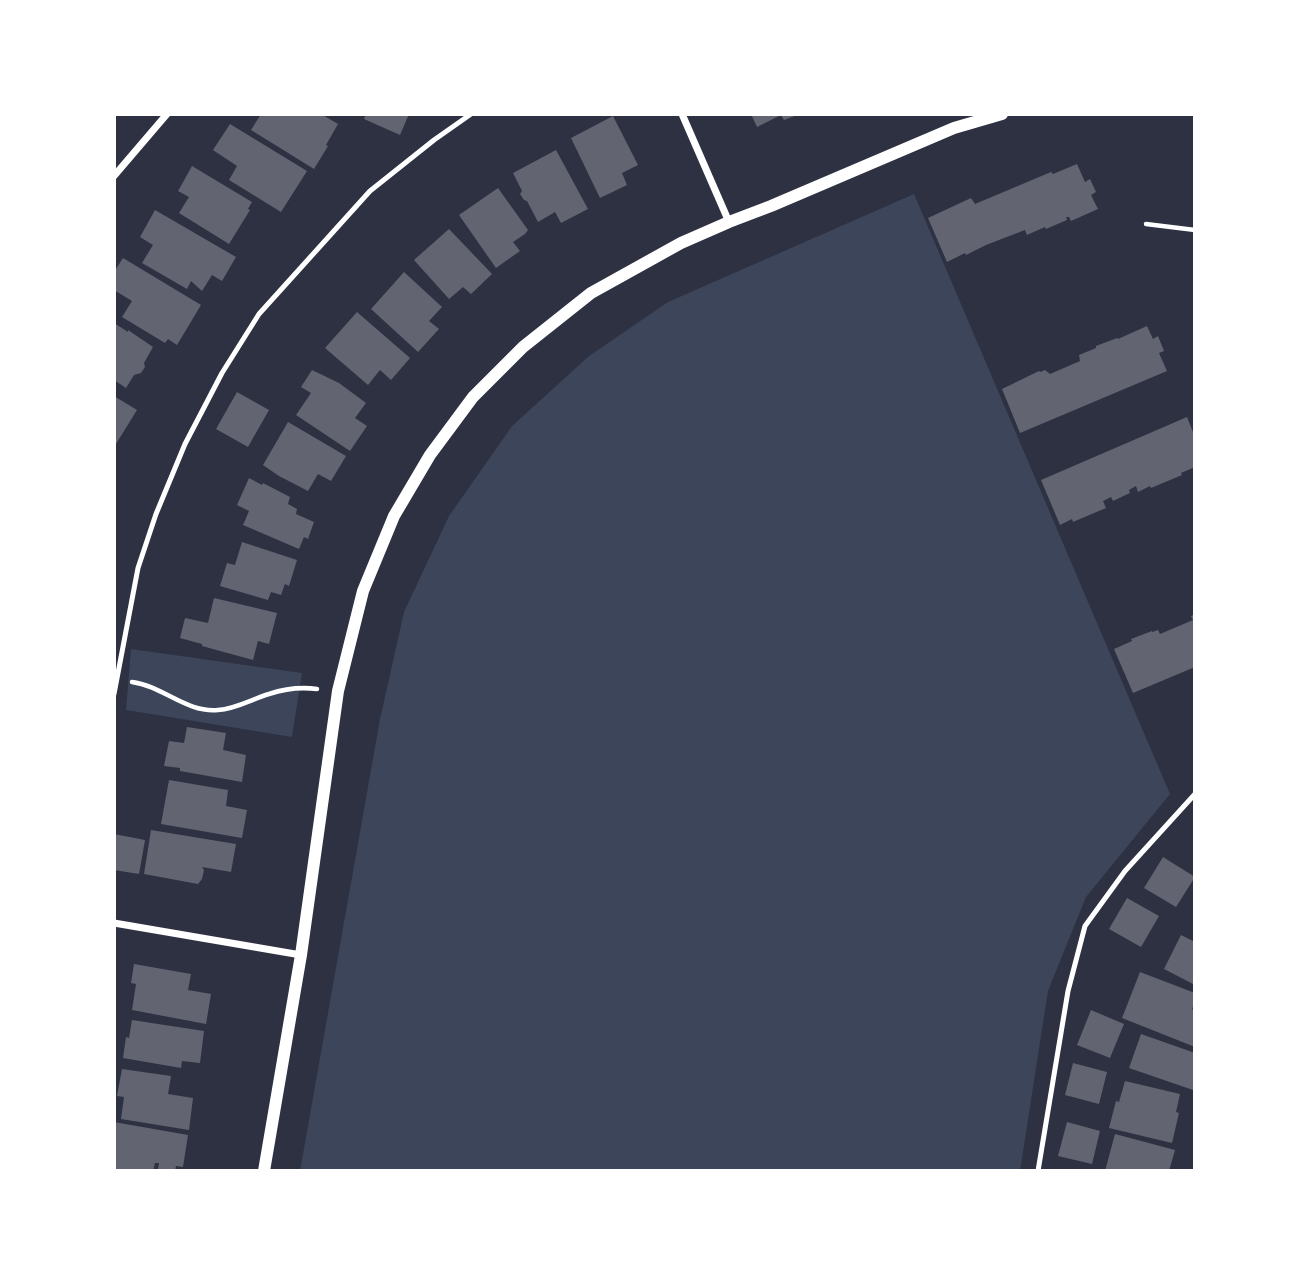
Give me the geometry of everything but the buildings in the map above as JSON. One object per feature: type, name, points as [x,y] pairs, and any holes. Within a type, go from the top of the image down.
[{"type":"street","points":[[114,176],[167,114]]},
{"type":"street","points":[[682,114],[729,222]]},
{"type":"street","points":[[264,1171],[301,955],[338,691],[363,591],[394,516],[430,455],[473,397],[523,346],[591,293],[681,243],[729,222],[954,128],[1002,114]]},
{"type":"street","points":[[114,923],[301,955]]},
{"type":"lane","points":[[114,694],[138,568],[156,514],[185,444],[222,373],[259,314],[370,191],[471,114]]},
{"type":"lane","points":[[1038,1171],[1068,991],[1086,926],[1125,871],[1195,794]]},
{"type":"path","points":[[1146,224],[1195,230]]},
{"type":"path","points":[[116,680],[160,690],[184,704],[217,710],[305,687],[338,691]]},
{"type":"shaded area","points":[[914,194],[1170,794],[1086,897],[1048,991],[1020,1171],[300,1171],[380,719],[404,612],[449,516],[512,426],[589,356],[668,302]]},
{"type":"shaded area","points":[[131,649],[302,673],[292,737],[126,710]]}]
